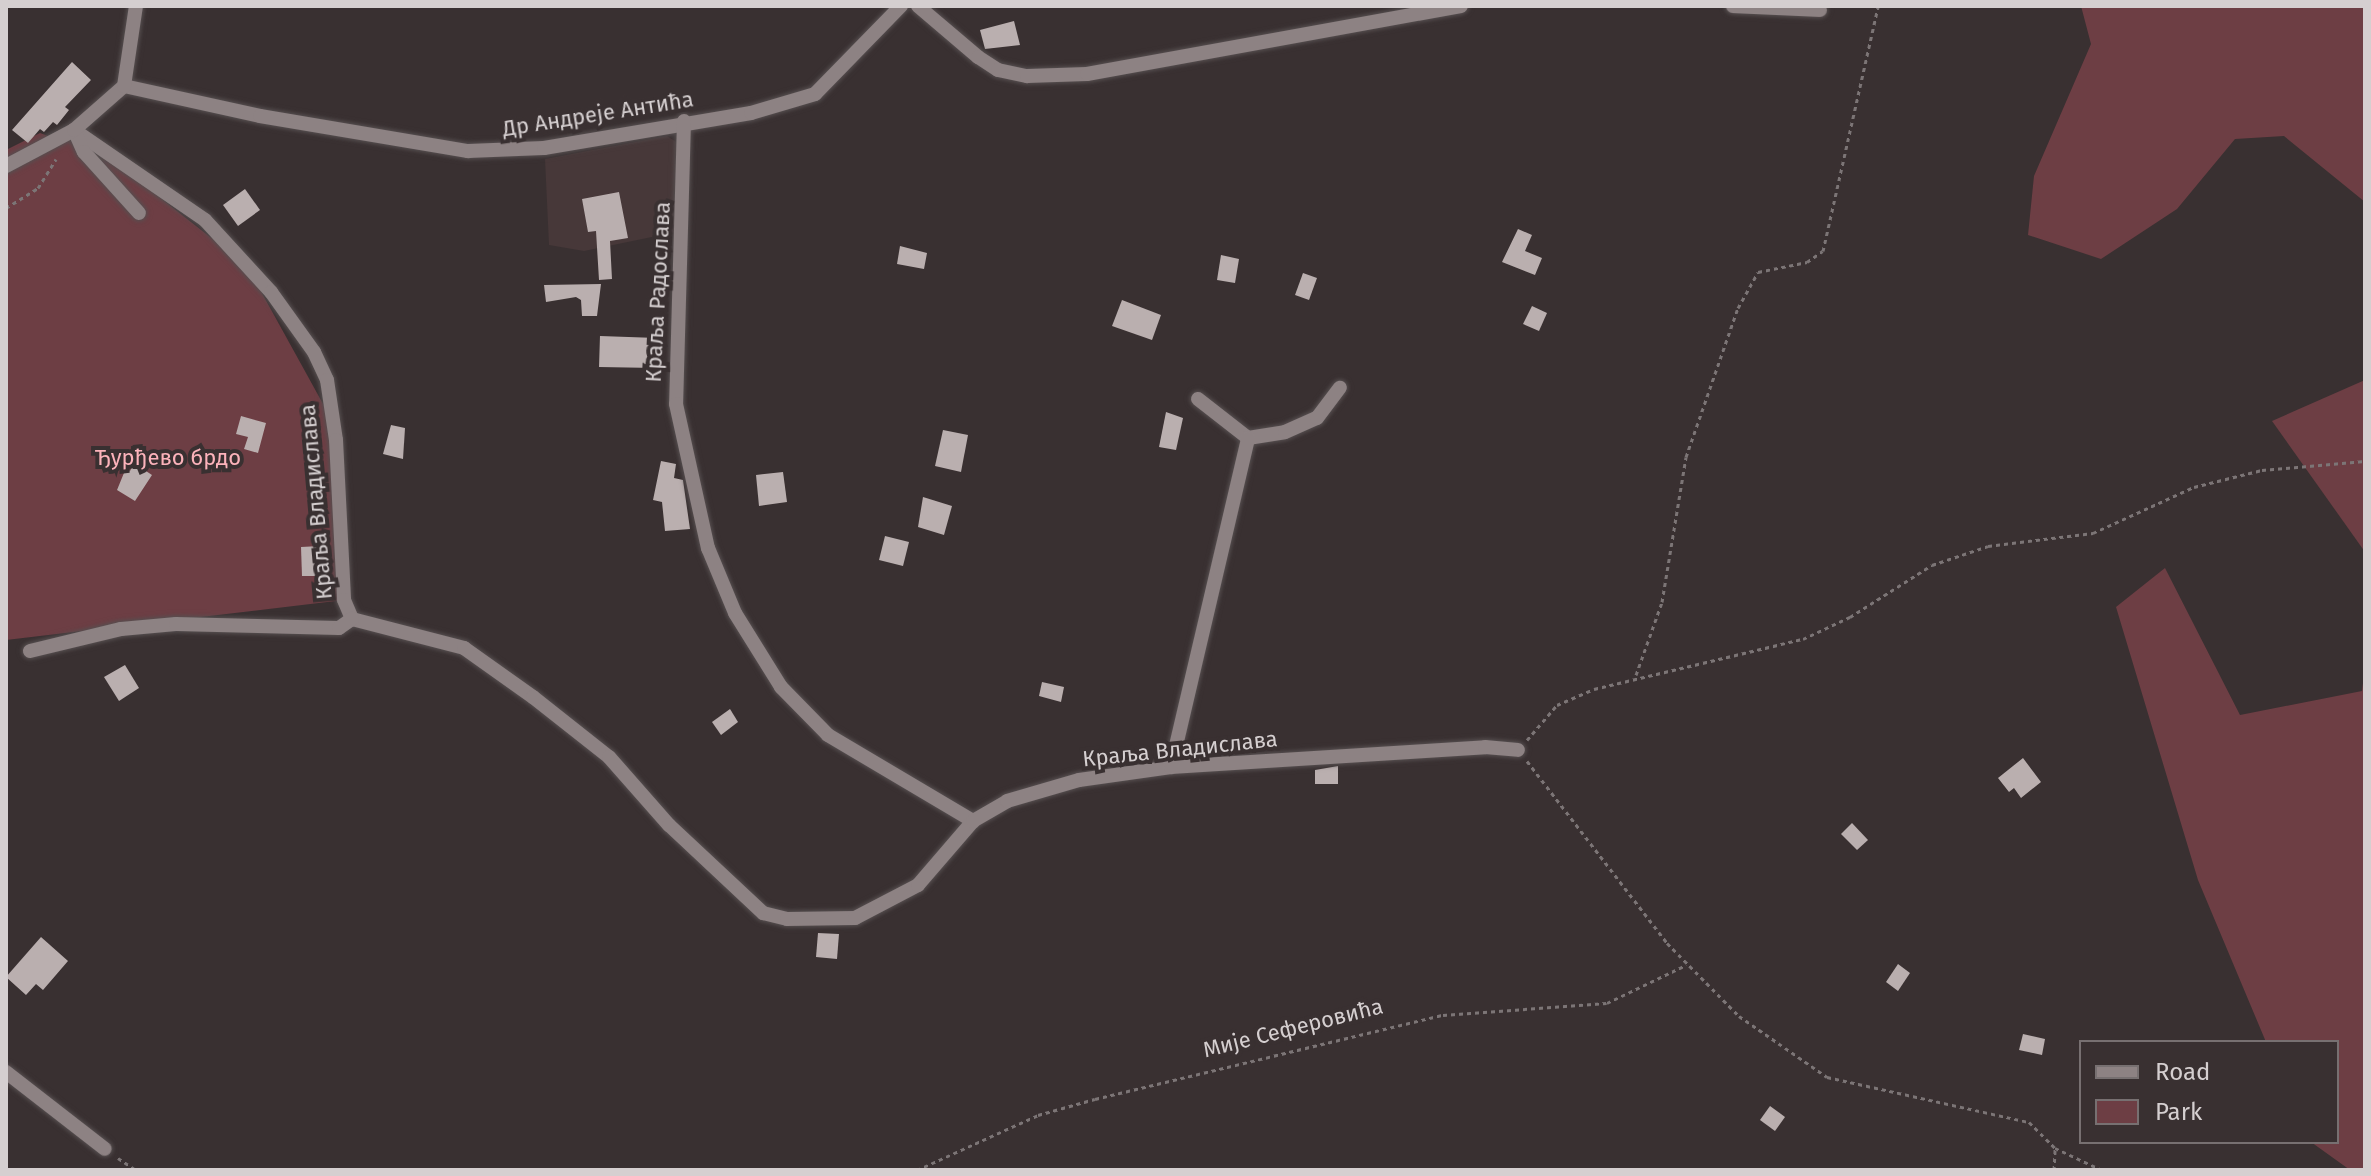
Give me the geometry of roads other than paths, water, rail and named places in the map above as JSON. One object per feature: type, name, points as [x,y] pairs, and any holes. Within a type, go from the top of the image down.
[{"type":"street","points":[[6,166],[74,130],[124,86],[136,6]]},
{"type":"street","name":"Др Андреје Антића","points":[[124,86],[260,116],[492,153],[751,113],[815,94],[901,6]]},
{"type":"street","points":[[918,6],[998,70],[1027,76],[1087,74],[1461,6]]},
{"type":"street","points":[[1733,6],[1820,10]]},
{"type":"street","name":"Краља Радослава","points":[[684,121],[685,231],[676,404],[708,548],[735,613],[781,687],[828,735],[973,821]]},
{"type":"street","points":[[74,130],[84,152],[139,213]]},
{"type":"street","name":"Краља Владислава","points":[[74,130],[205,220],[271,292],[314,352],[327,380],[336,440],[344,600],[352,619],[464,648],[533,697],[609,757],[669,825],[763,913],[787,919],[855,918],[918,885],[973,821],[1038,790],[1171,767],[1485,747],[1518,750]]},
{"type":"street","points":[[1198,399],[1248,438],[1285,432],[1317,418],[1340,388]]},
{"type":"street","points":[[1171,767],[1248,438]]},
{"type":"street","points":[[30,651],[135,627],[248,623],[339,628],[352,619]]},
{"type":"street","points":[[6,1072],[105,1149]]},
{"type":"park label","name":"Ђурђево брдо","points":[[168,458]]}]
